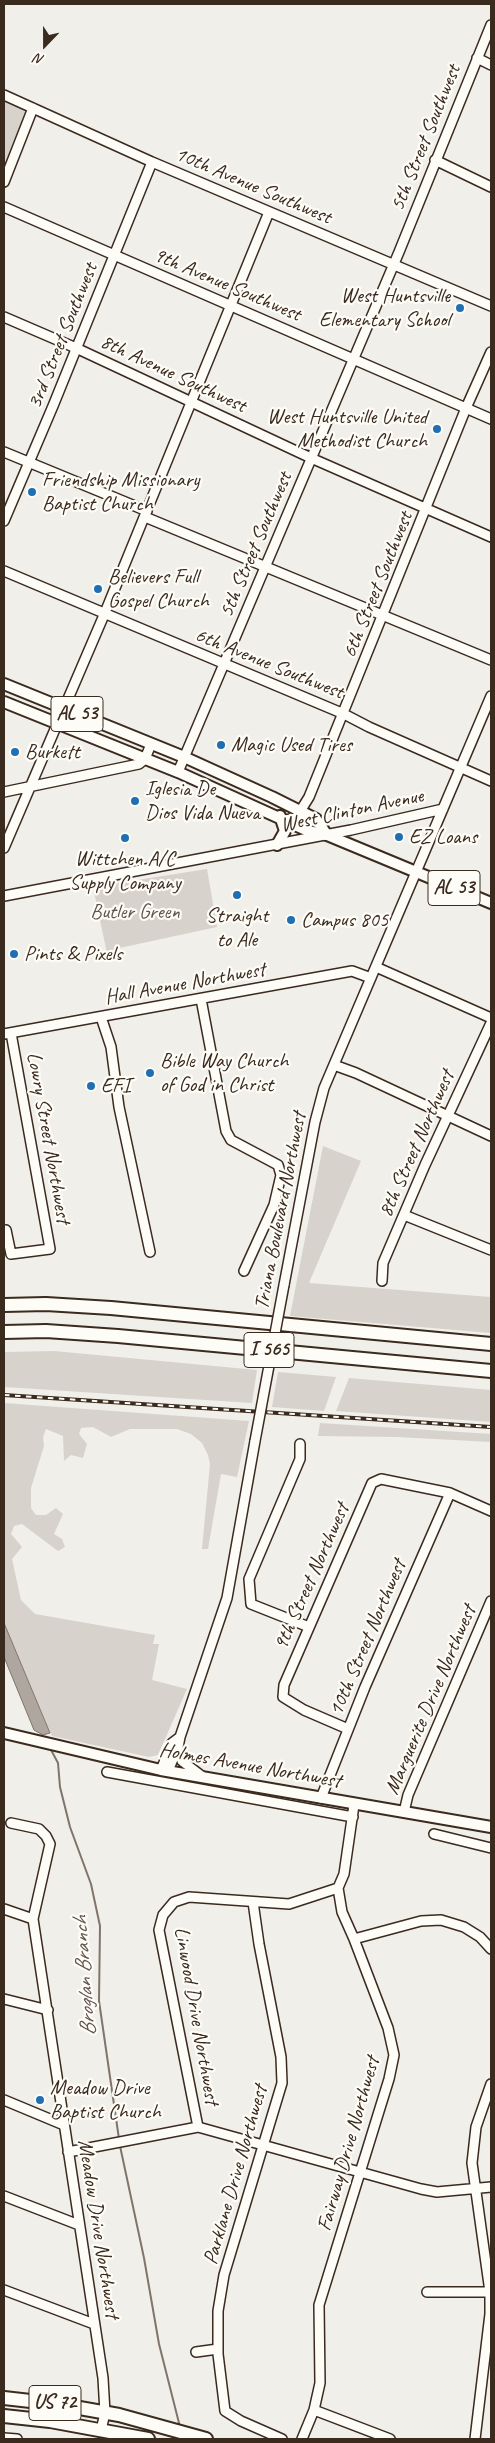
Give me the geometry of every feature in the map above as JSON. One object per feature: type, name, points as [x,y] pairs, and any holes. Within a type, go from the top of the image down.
[{"type":"highway","name":"I 565","points":[[4,1305],[46,1304],[121,1309],[491,1344]]},
{"type":"highway","name":"I 565","points":[[4,1332],[46,1331],[118,1336],[491,1371]]},
{"type":"highway","name":"US 72","points":[[4,2398],[57,2404],[105,2413],[206,2439]]},
{"type":"highway","name":"US 72","points":[[4,2416],[33,2418],[148,2439]]},
{"type":"main road","name":"AL 53","points":[[4,684],[184,757],[302,812],[316,819],[326,835]]},
{"type":"main road","name":"AL 53","points":[[4,702],[178,772],[283,818],[308,831],[326,835],[491,904]]},
{"type":"main road","points":[[277,845],[284,831],[283,818]]},
{"type":"main road","name":"Holmes Avenue Northwest","points":[[4,1733],[164,1770],[491,1826]]},
{"type":"street","name":"5th Street Southwest","points":[[178,772],[393,265],[491,25]]},
{"type":"street","points":[[477,58],[491,65]]},
{"type":"street","name":"10th Avenue Southwest","points":[[4,95],[152,162],[491,306]]},
{"type":"street","points":[[4,182],[33,108]]},
{"type":"street","points":[[435,160],[491,187]]},
{"type":"street","name":"3rd Street Southwest","points":[[4,521],[30,463],[152,162]]},
{"type":"street","name":"9th Avenue Southwest","points":[[4,207],[491,419]]},
{"type":"street","points":[[4,848],[104,615],[269,212]]},
{"type":"street","name":"8th Avenue Southwest","points":[[4,317],[76,348],[310,458],[491,537]]},
{"type":"street","name":"6th Street Southwest","points":[[302,812],[344,714],[466,408],[491,352]]},
{"type":"street","points":[[4,452],[266,566],[491,660]]},
{"type":"street","name":"6th Avenue Southwest","points":[[4,570],[104,615],[344,714],[368,728],[491,781]]},
{"type":"street","name":"Triana Boulevard Northwest","points":[[164,1770],[178,1746],[228,1598],[284,1285],[315,1122],[324,1088],[491,696]]},
{"type":"street","points":[[4,792],[139,764],[145,759],[150,744]]},
{"type":"street","name":"West Clinton Avenue","points":[[4,896],[277,845],[443,810]]},
{"type":"street","points":[[283,818],[296,818],[302,812]]},
{"type":"street","points":[[376,967],[491,1018]]},
{"type":"street","name":"Hall Avenue Northwest","points":[[6,1033],[352,971],[371,978]]},
{"type":"street","points":[[201,999],[226,1130],[231,1140],[278,1165],[282,1175],[274,1205],[244,1270]]},
{"type":"street","points":[[102,1017],[110,1048],[121,1116],[150,1252]]},
{"type":"street","name":"8th Street Northwest","points":[[382,1281],[384,1263],[404,1215],[491,1023]]},
{"type":"street","name":"Lowry Street Northwest","points":[[6,1033],[50,1248],[11,1254],[6,1230]]},
{"type":"street","points":[[334,1065],[356,1073],[491,1136]]},
{"type":"street","points":[[404,1215],[491,1250]]},
{"type":"street","points":[[300,1444],[300,1459],[249,1579],[250,1604],[309,1627]]},
{"type":"street","name":"9th Street Northwest","points":[[348,1729],[304,1710],[283,1697],[284,1685],[372,1483],[382,1479],[450,1492]]},
{"type":"street","points":[[450,1492],[491,1511]]},
{"type":"street","name":"10th Street Northwest","points":[[321,1798],[348,1729],[450,1492]]},
{"type":"street","name":"Marguerite Drive Northwest","points":[[404,1812],[408,1795],[423,1758],[491,1601]]},
{"type":"street","points":[[164,1770],[172,1743],[180,1737]]},
{"type":"street","points":[[178,1746],[182,1761],[203,1776]]},
{"type":"street","points":[[106,1772],[353,1816]]},
{"type":"street","name":"Fairway Drive Northwest","points":[[302,2439],[314,2410],[320,2383],[319,2305],[389,2079],[394,2055],[388,2028],[354,1938],[342,1912],[338,1888],[344,1874],[354,1804]]},
{"type":"street","name":"Meadow Drive Northwest","points":[[11,1823],[39,1829],[46,1836],[50,1844],[33,1919],[94,2324],[105,2413],[101,2430]]},
{"type":"street","points":[[434,1834],[491,1848]]},
{"type":"street","name":"Linwood Drive Northwest","points":[[198,2128],[159,1930],[163,1914],[174,1902],[189,1897],[290,1904],[338,1888]]},
{"type":"street","name":"Parklane Drive Northwest","points":[[253,1902],[257,1936],[281,2057],[282,2083],[224,2275],[218,2311],[218,2349],[225,2411],[240,2421],[282,2439]]},
{"type":"street","points":[[4,1909],[33,1919]]},
{"type":"street","points":[[354,1938],[422,1921],[441,1920],[464,1926],[480,1937],[491,1949]]},
{"type":"street","points":[[4,2000],[48,2010]]},
{"type":"street","points":[[475,2439],[490,2314],[490,2292],[472,2163],[476,2127],[491,2084]]},
{"type":"street","points":[[4,2100],[64,2125]]},
{"type":"street","points":[[68,2152],[198,2128],[264,2144],[421,2189],[438,2192],[491,2187]]},
{"type":"street","points":[[4,2196],[79,2225]]},
{"type":"street","points":[[4,2290],[94,2324]]},
{"type":"street","points":[[427,2292],[490,2292]]},
{"type":"street","points":[[196,2352],[218,2349]]},
{"type":"street","points":[[314,2410],[390,2439]]},
{"type":"street","points":[[4,2438],[17,2439]]},
{"type":"green space","points":[[4,100],[28,110],[4,169]]},
{"type":"green space","name":"Butler Green","points":[[207,869],[217,927],[115,949],[116,956],[108,958],[93,887]]},
{"type":"green space","points":[[323,1146],[361,1161],[309,1283],[491,1297],[491,1333],[290,1316]]},
{"type":"green space","points":[[54,1351],[257,1370],[252,1403],[4,1387],[4,1352]]},
{"type":"green space","points":[[278,1372],[336,1377],[324,1411],[272,1407]]},
{"type":"green space","points":[[349,1378],[491,1390],[491,1422],[336,1411]]},
{"type":"green space","points":[[4,1403],[249,1421],[237,1477],[221,1474],[208,1549],[202,1549],[210,1464],[208,1455],[202,1443],[191,1434],[177,1429],[130,1429],[111,1437],[93,1427],[81,1428],[79,1434],[87,1444],[83,1458],[71,1455],[64,1461],[63,1436],[46,1429],[43,1437],[44,1446],[31,1488],[31,1508],[36,1515],[46,1515],[56,1508],[63,1514],[54,1534],[62,1539],[65,1547],[58,1551],[22,1524],[14,1526],[11,1534],[22,1547],[12,1559],[21,1600],[35,1614],[155,1635],[153,1644],[159,1644],[152,1680],[187,1689],[158,1755],[149,1757],[52,1736],[50,1732],[4,1623]]},
{"type":"green space","points":[[320,1423],[491,1434],[491,1442],[397,1437],[318,1436]]},
{"type":"shaded area","points":[[4,1623],[50,1733],[43,1735],[34,1730],[4,1657]]},
{"type":"waterway","name":"Broglan Branch","points":[[50,1748],[58,1763],[60,1787],[70,1827],[91,1884],[100,1926],[99,2001],[119,2139]]},
{"type":"waterway","name":"Broglan Branch","points":[[120,2146],[144,2258],[159,2344],[180,2427]]},
{"type":"railway","points":[[4,1395],[491,1427]]},
{"type":"place","name":"West Huntsville Elementary School","points":[[460,308]]},
{"type":"place","name":"West Huntsville United Methodist Church","points":[[437,429]]},
{"type":"place","name":"Friendship Missionary Baptist Church","points":[[32,492]]},
{"type":"place","name":"Believers Full Gospel Church","points":[[98,589]]},
{"type":"place","name":"Magic Used Tires","points":[[221,745]]},
{"type":"place","name":"Burkett","points":[[15,752]]},
{"type":"place","name":"Iglesia De Dios Vida Nueva","points":[[135,801]]},
{"type":"place","name":"EZ Loans","points":[[399,837]]},
{"type":"place","name":"Wittchen A/C Supply Company","points":[[125,838]]},
{"type":"place","name":"Straight to Ale","points":[[237,895]]},
{"type":"place","name":"Campus 805","points":[[291,920]]},
{"type":"place","name":"Pints & Pixels","points":[[14,954]]},
{"type":"place","name":"Bible Way Church of God in Christ","points":[[150,1073]]},
{"type":"place","name":"EFI","points":[[91,1086]]},
{"type":"place","name":"Meadow Drive Baptist Church","points":[[40,2100]]}]
